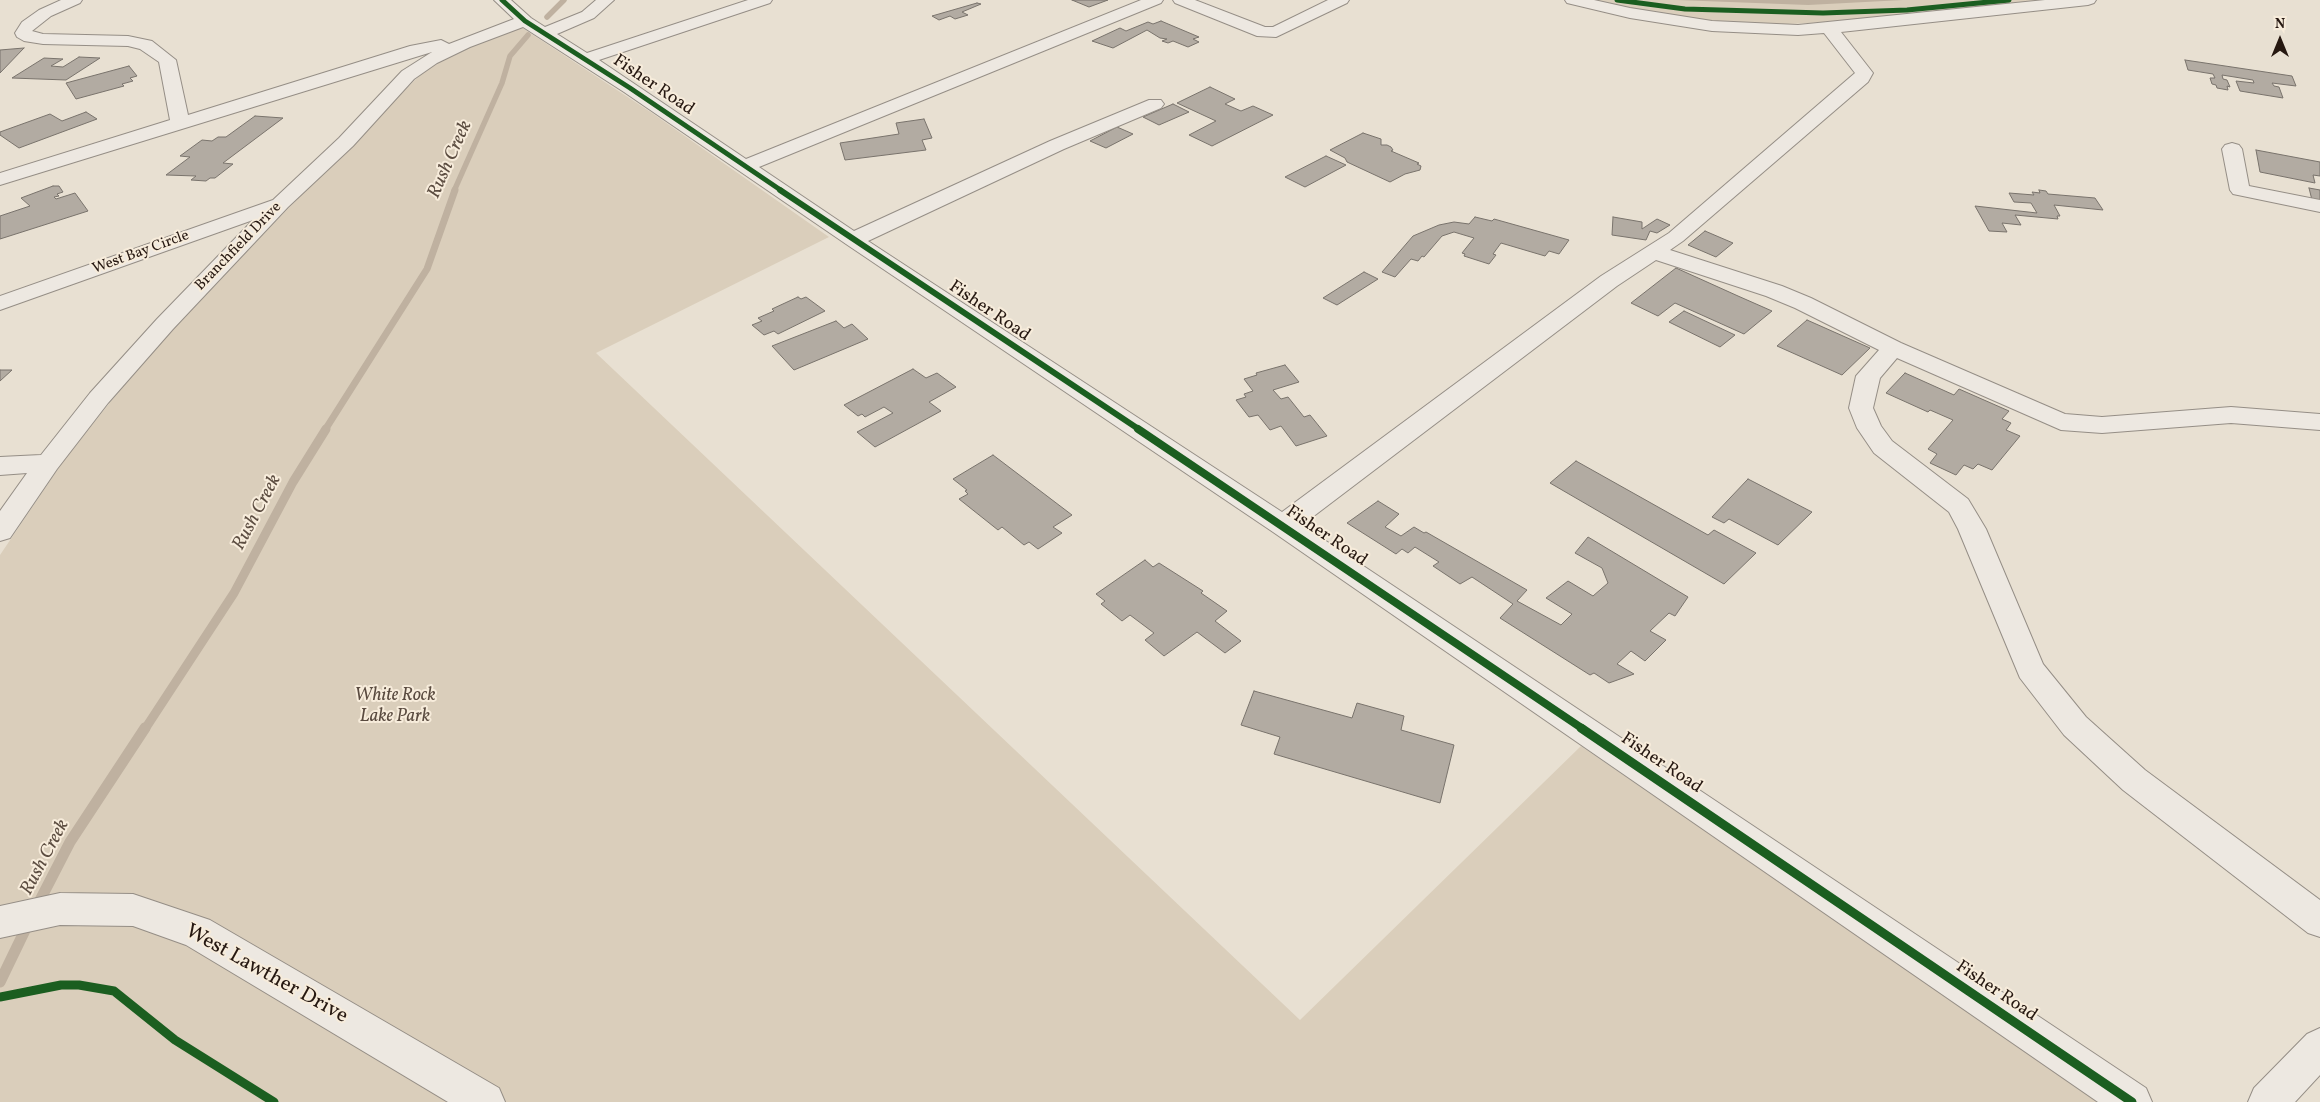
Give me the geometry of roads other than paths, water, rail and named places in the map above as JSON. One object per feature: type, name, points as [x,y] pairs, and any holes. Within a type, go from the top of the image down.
[{"type":"street","points":[[74,0],[45,13],[28,25],[23,32],[30,37],[128,41],[146,45],[167,60],[180,123]]},
{"type":"street","name":"Fisher Road","points":[[502,0],[535,27],[586,59],[853,240],[1283,525],[2132,1102]]},
{"type":"street","name":"Branchfield Drive","points":[[0,531],[48,463],[99,398],[152,339],[281,203],[346,142],[408,75],[431,59],[464,43],[588,15],[606,0]]},
{"type":"street","points":[[586,59],[764,0]]},
{"type":"street","points":[[746,166],[1154,0]]},
{"type":"street","points":[[1181,0],[1263,32],[1276,32],[1341,0]]},
{"type":"street","points":[[1573,0],[1630,13],[1712,26],[1755,29],[1829,28],[2088,0]]},
{"type":"street","points":[[1283,525],[1609,281],[1676,236],[1862,78],[1864,73],[1861,68],[1829,28]]},
{"type":"street","points":[[0,179],[416,50],[464,43]]},
{"type":"street","points":[[853,240],[1057,145],[1155,104]]},
{"type":"street","points":[[2232,150],[2240,190],[2320,206]]},
{"type":"street","name":"West Bay Circle","points":[[0,303],[281,203]]},
{"type":"street","points":[[1654,252],[1781,294],[1892,348],[2061,422],[2102,425],[2231,415],[2320,422]]},
{"type":"street","points":[[1892,348],[1868,376],[1861,408],[1869,428],[1883,447],[1959,506],[1972,529],[2031,670],[2075,726],[2134,780],[2320,921]]},
{"type":"street","points":[[0,466],[48,463]]},
{"type":"street","name":"West Lawther Drive","points":[[1,921],[60,909],[133,910],[197,932],[477,1100]]},
{"type":"street","points":[[2268,1102],[2320,1047]]},
{"type":"waterway","points":[[547,17],[564,0]]},
{"type":"waterway","name":"Rush Creek","points":[[454,191],[502,83],[510,56],[528,35]]},
{"type":"waterway","name":"Rush Creek","points":[[325,430],[427,269],[455,190]]},
{"type":"waterway","name":"Rush Creek","points":[[145,729],[234,593],[293,482],[326,429]]},
{"type":"waterway","name":"Rush Creek","points":[[36,908],[70,842],[145,728]]},
{"type":"waterway","name":"Rush Creek","points":[[0,982],[28,924]]},
{"type":"park label","name":"White Rock Lake Park","points":[[395,708]]}]
